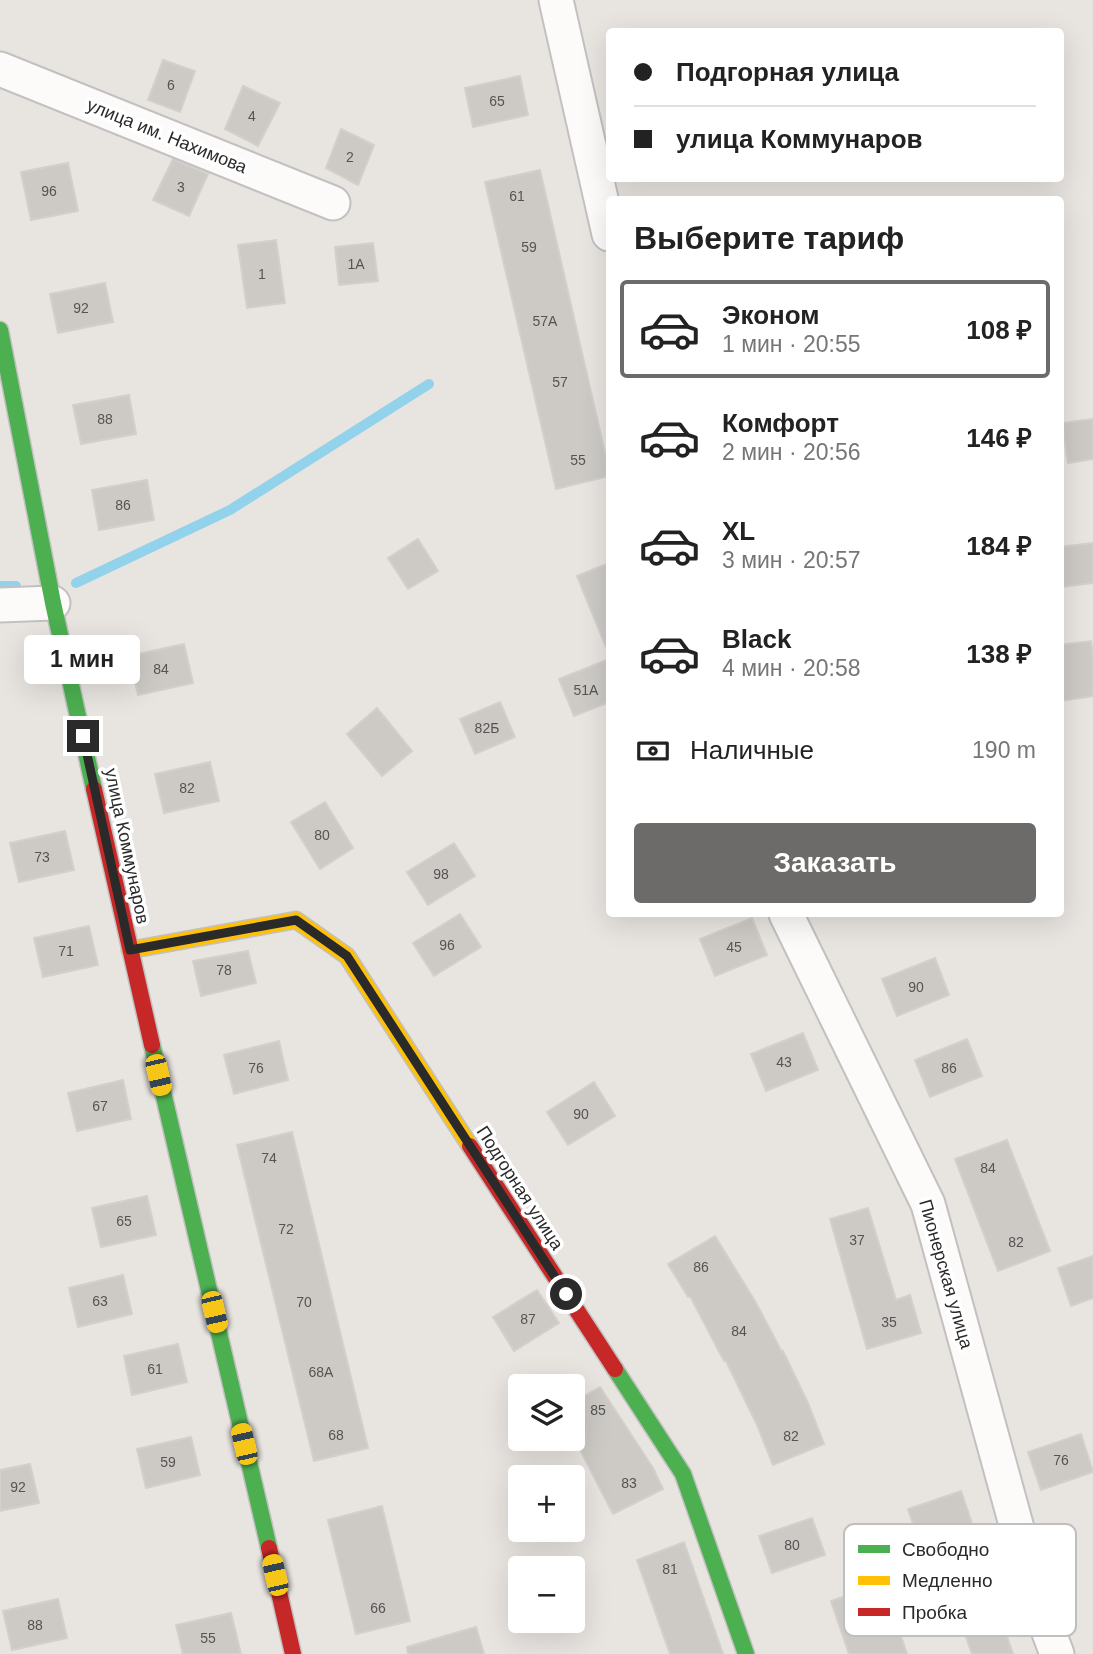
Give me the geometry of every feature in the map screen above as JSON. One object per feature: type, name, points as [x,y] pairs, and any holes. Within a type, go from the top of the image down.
[{"type":"street","points":[[556,0],[606,221]]},
{"type":"street","name":"улица им. Нахимова","points":[[0,69],[333,203]]},
{"type":"street","name":"улица Коммунаров","points":[[0,330],[53,603],[130,950],[293,1654]]},
{"type":"street","points":[[0,605],[53,603]]},
{"type":"street","name":"Пионерская улица","points":[[787,917],[928,1204],[1016,1524]]},
{"type":"street","name":"Подгорная улица","points":[[130,950],[296,920],[347,956],[683,1474],[746,1654]]},
{"type":"street","name":"Пионерская улица","points":[[1050,1636],[1057,1654]]},
{"type":"building","points":[[163,60],[195,71],[180,112],[148,100]]},
{"type":"building","points":[[520,76],[528,115],[473,127],[465,88]]},
{"type":"building","points":[[243,86],[280,103],[258,146],[225,129]]},
{"type":"building","points":[[341,129],[374,145],[358,185],[326,168]]},
{"type":"building","points":[[173,159],[208,174],[189,216],[153,200]]},
{"type":"building","points":[[68,163],[78,211],[31,220],[21,172]]},
{"type":"building","points":[[540,170],[606,457],[606,477],[556,489],[485,182]]},
{"type":"building","points":[[276,240],[285,303],[247,308],[238,245]]},
{"type":"building","points":[[373,243],[378,281],[339,285],[335,247]]},
{"type":"building","points":[[105,283],[113,322],[58,333],[50,294]]},
{"type":"building","points":[[129,395],[136,434],[81,444],[73,405]]},
{"type":"building","points":[[1093,419],[1093,459],[1068,463],[1064,423]]},
{"type":"building","points":[[147,480],[154,520],[99,530],[92,490]]},
{"type":"building","points":[[418,539],[438,571],[408,589],[388,558]]},
{"type":"building","points":[[1093,543],[1093,583],[1064,587],[1064,547]]},
{"type":"building","points":[[606,564],[606,647],[577,576]]},
{"type":"building","points":[[1091,641],[1093,696],[1064,700],[1064,644]]},
{"type":"building","points":[[184,644],[193,683],[138,695],[129,656]]},
{"type":"building","points":[[606,660],[606,703],[574,716],[559,679]]},
{"type":"building","points":[[500,702],[515,737],[475,754],[460,719]]},
{"type":"building","points":[[377,708],[412,751],[382,776],[347,734]]},
{"type":"building","points":[[210,762],[219,801],[164,813],[155,774]]},
{"type":"building","points":[[325,802],[353,848],[320,869],[291,822]]},
{"type":"building","points":[[65,831],[74,870],[19,882],[10,843]]},
{"type":"building","points":[[454,843],[475,876],[428,905],[407,872]]},
{"type":"building","points":[[460,914],[481,947],[434,976],[413,943]]},
{"type":"building","points":[[752,918],[767,955],[715,976],[700,939]]},
{"type":"building","points":[[89,926],[98,965],[43,977],[34,938]]},
{"type":"building","points":[[248,951],[256,983],[201,996],[193,961]]},
{"type":"building","points":[[935,958],[949,995],[897,1016],[882,979]]},
{"type":"building","points":[[803,1033],[818,1070],[766,1091],[751,1054]]},
{"type":"building","points":[[967,1039],[982,1076],[930,1097],[915,1060]]},
{"type":"building","points":[[279,1041],[288,1080],[234,1094],[224,1055]]},
{"type":"building","points":[[123,1080],[131,1119],[77,1131],[68,1093]]},
{"type":"building","points":[[594,1082],[615,1116],[568,1145],[547,1112]]},
{"type":"building","points":[[292,1132],[368,1448],[314,1461],[237,1145]]},
{"type":"building","points":[[1007,1140],[1050,1251],[998,1271],[955,1159]]},
{"type":"building","points":[[147,1196],[156,1235],[101,1247],[92,1208]]},
{"type":"building","points":[[868,1208],[896,1300],[910,1295],[921,1333],[867,1349],[830,1219]]},
{"type":"building","points":[[715,1236],[783,1351],[824,1444],[773,1465],[726,1361],[690,1296],[688,1297],[668,1264]]},
{"type":"building","points":[[1093,1256],[1093,1298],[1071,1306],[1058,1268]]},
{"type":"building","points":[[123,1275],[132,1314],[78,1327],[69,1288]]},
{"type":"building","points":[[537,1290],[559,1323],[514,1351],[493,1317]]},
{"type":"building","points":[[178,1344],[187,1382],[132,1395],[124,1356]]},
{"type":"building","points":[[600,1387],[653,1468],[663,1489],[613,1514],[581,1451],[585,1451],[585,1396]]},
{"type":"building","points":[[1081,1434],[1093,1472],[1041,1490],[1028,1452]]},
{"type":"building","points":[[191,1437],[200,1475],[146,1488],[137,1449]]},
{"type":"building","points":[[30,1464],[39,1503],[0,1511],[0,1470]]},
{"type":"building","points":[[961,1491],[972,1524],[913,1524],[908,1509]]},
{"type":"building","points":[[382,1506],[410,1621],[356,1634],[328,1520]]},
{"type":"building","points":[[812,1518],[825,1555],[772,1573],[759,1536]]},
{"type":"building","points":[[684,1542],[723,1654],[670,1654],[637,1560]]},
{"type":"building","points":[[844,1596],[844,1636],[901,1636],[907,1654],[849,1654],[831,1601]]},
{"type":"building","points":[[58,1599],[67,1638],[12,1650],[3,1611]]},
{"type":"building","points":[[231,1613],[241,1654],[183,1654],[176,1625]]},
{"type":"building","points":[[476,1627],[484,1654],[408,1654],[407,1647]]},
{"type":"building","points":[[966,1636],[1007,1636],[1013,1654],[972,1654]]},
{"type":"waterway","points":[[76,583],[230,510],[429,384]]},
{"type":"waterway","points":[[0,586],[16,586]]},
{"type":"traffic: fast","points":[[0,330],[53,603],[94,789]]},
{"type":"traffic: fast","points":[[152,1045],[269,1548]]},
{"type":"traffic: fast","points":[[615,1369],[683,1474],[746,1654]]},
{"type":"traffic: slow","points":[[130,950],[296,920],[347,956],[470,1146]]},
{"type":"traffic: jam","points":[[94,789],[152,1045]]},
{"type":"traffic: jam","points":[[470,1146],[615,1369]]},
{"type":"traffic: jam","points":[[269,1548],[293,1654]]},
{"type":"route","points":[[83,736],[130,950],[296,920],[347,956],[566,1294]]}]
